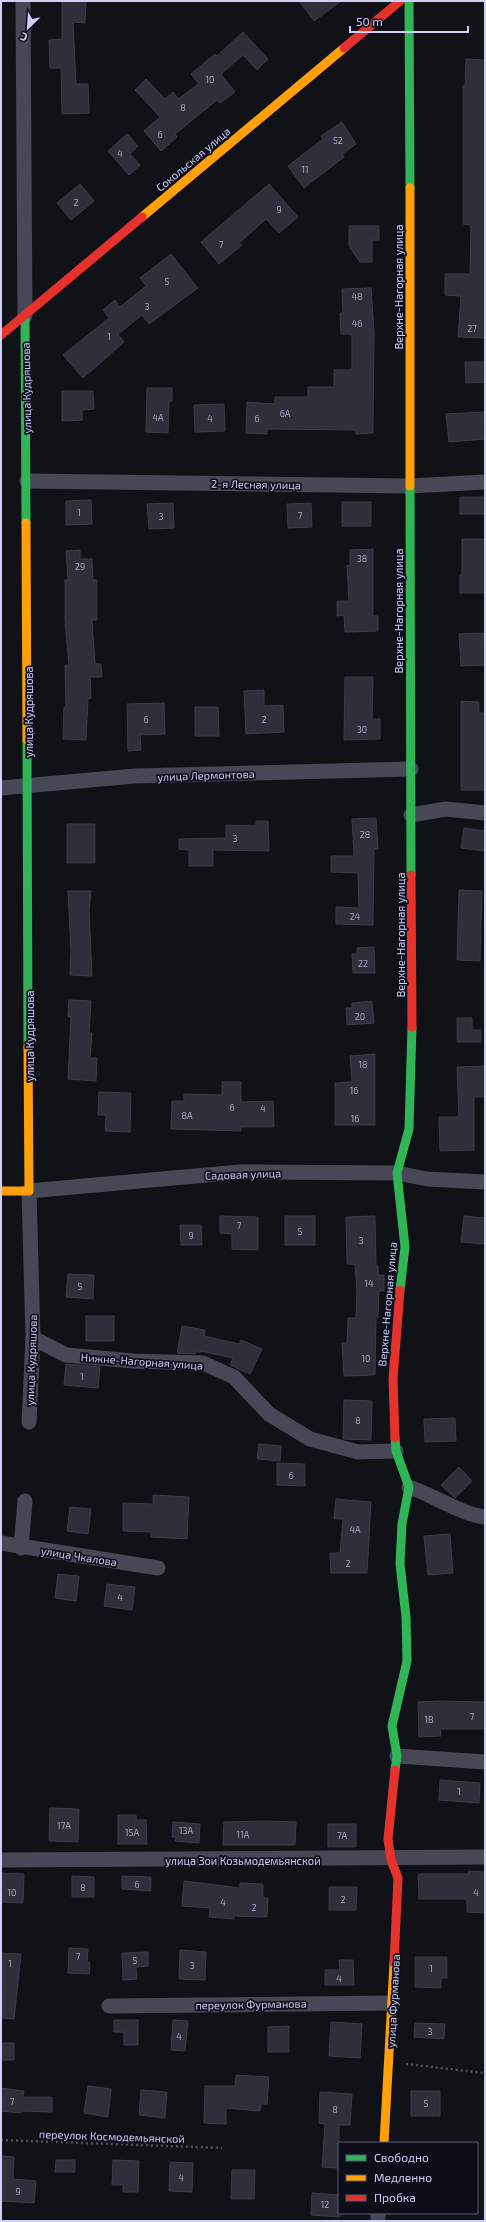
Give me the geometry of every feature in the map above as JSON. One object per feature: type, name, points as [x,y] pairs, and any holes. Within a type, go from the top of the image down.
[{"type":"street","name":"улица Кудряшова","points":[[23,1],[27,481],[29,1191],[33,1338],[29,1422]]},
{"type":"street","name":"Сокольская улица","points":[[1,335],[400,1]]},
{"type":"street","name":"Верхне-Нагорная улица","points":[[409,1487],[396,1451],[393,1379],[397,1321],[405,1247],[398,1173],[409,1129],[412,1055],[410,769],[410,1]]},
{"type":"street","name":"2-я Лесная улица","points":[[27,481],[410,486],[485,482]]},
{"type":"street","name":"улица Лермонтова","points":[[1,788],[136,776],[410,769]]},
{"type":"street","points":[[411,815],[446,809],[485,813]]},
{"type":"street","name":"Садовая улица","points":[[1,1191],[29,1191],[240,1172],[398,1173],[427,1180],[485,1182]]},
{"type":"street","name":"Нижне-Нагорная улица","points":[[33,1338],[66,1355],[133,1361],[203,1363],[234,1377],[269,1414],[310,1439],[358,1452],[396,1451]]},
{"type":"street","points":[[391,1860],[388,1839],[397,1756],[392,1726],[407,1661],[406,1617],[400,1564],[402,1524],[409,1487],[429,1494],[475,1516],[485,1517]]},
{"type":"street","points":[[21,1548],[24,1501]]},
{"type":"street","name":"улица Чкалова","points":[[1,1543],[21,1548],[158,1568]]},
{"type":"street","points":[[397,1756],[485,1762]]},
{"type":"street","name":"улица Зои Козьмодемьянской","points":[[1,1860],[391,1860],[485,1858]]},
{"type":"street","name":"улица Фурманова","points":[[384,2142],[390,2062],[398,1878],[391,1860]]},
{"type":"street","name":"переулок Фурманова","points":[[109,2006],[393,2003]]},
{"type":"path","points":[[390,2062],[462,2072],[485,2073]]},
{"type":"path","name":"переулок Космодемьянской","points":[[1,2140],[222,2148]]},
{"type":"building","points":[[62,1],[86,1],[85,23],[73,22],[76,84],[88,84],[89,113],[62,114],[61,68],[50,68],[49,40],[62,39]]},
{"type":"building","points":[[299,1],[341,1],[314,21]]},
{"type":"building","points":[[243,32],[268,59],[257,70],[243,55],[221,74],[235,92],[220,103],[217,100],[175,134],[177,137],[161,151],[144,131],[160,117],[135,90],[146,79],[165,99],[173,92],[178,99],[199,84],[191,74],[215,54],[217,56]]},
{"type":"building","points":[[466,59],[485,60],[485,338],[458,337],[461,296],[445,295],[445,274],[470,274],[471,225],[463,224],[463,86],[465,86]]},
{"type":"building","points":[[342,122],[356,144],[342,154],[344,157],[304,188],[288,166],[323,139],[321,136]]},
{"type":"building","points":[[127,134],[138,146],[130,154],[140,165],[129,175],[108,151]]},
{"type":"building","points":[[80,184],[94,201],[71,220],[57,203]]},
{"type":"building","points":[[269,184],[298,217],[279,233],[266,219],[239,243],[242,245],[219,264],[201,242]]},
{"type":"building","points":[[349,226],[379,226],[379,240],[372,240],[372,262],[360,262],[349,246]]},
{"type":"building","points":[[171,254],[198,288],[149,324],[142,315],[118,334],[124,342],[83,378],[63,355],[109,318],[103,310],[115,300],[120,307],[146,286],[140,278]]},
{"type":"building","points":[[371,288],[374,333],[373,433],[356,434],[356,430],[267,429],[267,434],[246,433],[247,402],[275,404],[275,397],[308,397],[308,387],[334,387],[334,370],[352,370],[352,334],[341,334],[340,313],[343,313],[342,289]]},
{"type":"building","points":[[465,362],[485,362],[485,382],[466,383]]},
{"type":"building","points":[[147,388],[172,388],[172,401],[169,401],[168,433],[146,432]]},
{"type":"building","points":[[62,391],[93,391],[94,409],[82,410],[82,420],[62,421]]},
{"type":"building","points":[[224,404],[225,431],[195,432],[194,405]]},
{"type":"building","points":[[484,412],[485,439],[449,442],[446,414]]},
{"type":"building","points":[[460,497],[485,497],[485,514],[460,514]]},
{"type":"building","points":[[91,500],[92,524],[66,525],[66,501]]},
{"type":"building","points":[[342,502],[371,502],[371,526],[342,526]]},
{"type":"building","points":[[173,503],[174,528],[149,529],[147,504]]},
{"type":"building","points":[[311,503],[312,527],[288,528],[287,504]]},
{"type":"building","points":[[462,539],[485,539],[485,593],[460,593],[460,575],[462,575]]},
{"type":"building","points":[[373,549],[373,616],[378,616],[378,631],[345,632],[344,615],[337,616],[337,601],[349,601],[347,566],[350,565],[350,550]]},
{"type":"building","points":[[80,550],[80,559],[92,559],[93,580],[97,580],[97,620],[92,620],[95,664],[101,664],[102,677],[90,677],[91,698],[88,699],[86,740],[63,739],[64,707],[66,707],[65,665],[69,665],[65,620],[65,580],[68,580],[66,551]]},
{"type":"building","points":[[484,633],[485,665],[461,666],[459,634]]},
{"type":"building","points":[[345,677],[373,677],[372,719],[380,719],[380,739],[344,740]]},
{"type":"building","points":[[264,690],[264,706],[283,705],[284,732],[246,734],[244,691]]},
{"type":"building","points":[[461,701],[479,702],[479,713],[485,713],[485,790],[461,790]]},
{"type":"building","points":[[164,703],[165,734],[140,735],[141,750],[128,751],[127,704]]},
{"type":"building","points":[[195,707],[218,707],[219,736],[195,736]]},
{"type":"building","points":[[376,818],[378,849],[374,849],[373,925],[336,924],[336,907],[359,908],[358,873],[331,872],[331,856],[354,856],[352,819]]},
{"type":"building","points":[[256,821],[268,821],[269,851],[213,850],[213,866],[189,866],[189,850],[179,849],[179,839],[226,838],[226,825],[256,826]]},
{"type":"building","points":[[67,824],[95,824],[95,863],[67,863]]},
{"type":"building","points":[[464,828],[485,831],[485,851],[461,848]]},
{"type":"building","points":[[459,890],[482,891],[480,961],[457,960]]},
{"type":"building","points":[[68,891],[91,891],[89,910],[92,976],[70,975],[71,951]]},
{"type":"building","points":[[374,947],[375,973],[353,973],[352,954],[357,954],[357,948]]},
{"type":"building","points":[[69,1000],[91,1001],[89,1033],[92,1033],[90,1058],[97,1058],[96,1081],[68,1079],[71,1017],[68,1016]]},
{"type":"building","points":[[372,1001],[374,1023],[347,1025],[346,1008],[352,1008],[352,1003]]},
{"type":"building","points":[[457,1018],[472,1018],[472,1030],[481,1030],[481,1042],[457,1042]]},
{"type":"building","points":[[375,1054],[375,1125],[335,1125],[335,1083],[352,1082],[350,1056]]},
{"type":"building","points":[[485,1066],[485,1097],[474,1097],[474,1150],[440,1151],[439,1117],[459,1117],[457,1067]]},
{"type":"building","points":[[222,1082],[241,1082],[241,1102],[273,1101],[274,1127],[241,1127],[241,1131],[171,1129],[172,1101],[184,1101],[184,1094],[222,1095]]},
{"type":"building","points":[[99,1092],[131,1093],[130,1132],[105,1131],[106,1115],[98,1115]]},
{"type":"building","points":[[220,1216],[258,1217],[258,1250],[232,1249],[232,1234],[220,1233]]},
{"type":"building","points":[[285,1216],[315,1216],[315,1245],[285,1245]]},
{"type":"building","points":[[375,1216],[376,1266],[378,1266],[378,1275],[384,1275],[384,1291],[379,1291],[378,1317],[376,1317],[375,1375],[344,1376],[342,1343],[347,1343],[348,1318],[356,1318],[357,1292],[355,1264],[347,1264],[346,1217]]},
{"type":"building","points":[[464,1216],[485,1218],[485,1244],[461,1242]]},
{"type":"building","points":[[180,1225],[201,1225],[202,1245],[181,1245]]},
{"type":"building","points":[[68,1274],[94,1275],[93,1299],[66,1297]]},
{"type":"building","points":[[86,1316],[114,1316],[114,1341],[86,1341]]},
{"type":"building","points":[[182,1326],[205,1330],[204,1336],[239,1344],[241,1340],[262,1349],[250,1374],[230,1365],[233,1358],[201,1351],[195,1352],[195,1354],[177,1353]]},
{"type":"building","points":[[66,1364],[100,1367],[98,1388],[64,1385]]},
{"type":"building","points":[[344,1400],[372,1401],[371,1440],[343,1439]]},
{"type":"building","points":[[455,1418],[456,1441],[425,1442],[424,1419]]},
{"type":"building","points":[[259,1444],[281,1446],[280,1461],[257,1459]]},
{"type":"building","points":[[277,1463],[305,1464],[305,1486],[277,1485]]},
{"type":"building","points":[[459,1467],[472,1481],[455,1498],[441,1485]]},
{"type":"building","points":[[153,1495],[189,1497],[187,1539],[151,1537],[151,1532],[123,1531],[123,1503],[153,1504]]},
{"type":"building","points":[[336,1499],[371,1502],[367,1573],[331,1573],[330,1553],[340,1553],[343,1519],[334,1519]]},
{"type":"building","points":[[70,1507],[91,1509],[88,1534],[67,1531]]},
{"type":"building","points":[[450,1534],[453,1573],[428,1575],[424,1536]]},
{"type":"building","points":[[58,1574],[79,1576],[76,1601],[55,1598]]},
{"type":"building","points":[[107,1584],[135,1587],[132,1610],[104,1606]]},
{"type":"building","points":[[418,1702],[485,1702],[485,1729],[440,1729],[441,1736],[419,1737]]},
{"type":"building","points":[[440,1780],[480,1783],[479,1803],[439,1800]]},
{"type":"building","points":[[50,1808],[79,1809],[78,1842],[49,1841]]},
{"type":"building","points":[[118,1815],[136,1815],[136,1820],[146,1820],[147,1844],[118,1844]]},
{"type":"building","points":[[173,1822],[200,1824],[199,1843],[175,1841],[176,1837],[172,1837]]},
{"type":"building","points":[[224,1822],[296,1822],[295,1845],[223,1845]]},
{"type":"building","points":[[328,1824],[356,1824],[356,1847],[328,1847]]},
{"type":"building","points":[[469,1871],[485,1872],[485,1913],[467,1912],[467,1899],[419,1899],[418,1874],[468,1874]]},
{"type":"building","points":[[1,1873],[24,1874],[23,1903],[1,1902]]},
{"type":"building","points":[[72,1876],[94,1877],[94,1897],[72,1897]]},
{"type":"building","points":[[122,1876],[151,1877],[151,1891],[122,1889]]},
{"type":"building","points":[[184,1881],[240,1888],[240,1883],[263,1884],[263,1898],[268,1898],[267,1917],[234,1916],[234,1919],[209,1917],[210,1908],[182,1906]]},
{"type":"building","points":[[329,1887],[357,1887],[356,1910],[329,1910]]},
{"type":"building","points":[[69,1948],[88,1949],[87,1962],[90,1963],[89,1974],[68,1973]]},
{"type":"building","points":[[180,1950],[206,1952],[205,1980],[179,1979]]},
{"type":"building","points":[[148,1952],[148,1966],[136,1967],[137,1979],[123,1980],[122,1953]]},
{"type":"building","points":[[1,1953],[21,1954],[14,2019],[1,2018]]},
{"type":"building","points":[[415,1957],[447,1957],[447,1978],[441,1978],[441,1988],[415,1987]]},
{"type":"building","points":[[339,1960],[353,1960],[354,1985],[325,1985],[325,1970],[340,1970]]},
{"type":"building","points":[[114,2020],[138,2020],[138,2045],[124,2045],[124,2032],[114,2032]]},
{"type":"building","points":[[173,2020],[188,2021],[185,2051],[171,2050]]},
{"type":"building","points":[[331,2022],[362,2024],[360,2058],[329,2056]]},
{"type":"building","points":[[415,2023],[445,2024],[444,2039],[414,2037]]},
{"type":"building","points":[[289,2026],[289,2052],[268,2052],[268,2027]]},
{"type":"building","points":[[1,2043],[14,2043],[14,2060],[1,2060]]},
{"type":"building","points":[[236,2075],[269,2077],[267,2104],[261,2104],[260,2111],[226,2108],[226,2124],[204,2123],[205,2086],[235,2086]]},
{"type":"building","points":[[88,2086],[111,2089],[108,2117],[84,2113]]},
{"type":"building","points":[[1,2088],[24,2091],[23,2097],[52,2097],[52,2112],[21,2111],[21,2113],[1,2111]]},
{"type":"building","points":[[141,2090],[167,2092],[165,2118],[139,2115]]},
{"type":"building","points":[[411,2091],[440,2091],[440,2116],[411,2116]]},
{"type":"building","points":[[320,2092],[352,2094],[350,2125],[339,2125],[338,2168],[322,2167],[325,2124],[319,2123]]},
{"type":"building","points":[[1,2156],[14,2157],[13,2179],[36,2181],[34,2203],[1,2201]]},
{"type":"building","points":[[56,2160],[75,2160],[75,2172],[55,2172]]},
{"type":"building","points":[[113,2160],[139,2161],[138,2192],[123,2192],[123,2185],[112,2185]]},
{"type":"building","points":[[170,2162],[193,2163],[192,2192],[169,2191]]},
{"type":"building","points":[[232,2170],[255,2170],[254,2199],[231,2199]]},
{"type":"building","points":[[312,2193],[338,2195],[339,2217],[311,2215]]},
{"type":"traffic: fast","points":[[409,1],[410,188]]},
{"type":"traffic: fast","points":[[25,316],[26,523]]},
{"type":"traffic: fast","points":[[410,486],[411,875]]},
{"type":"traffic: fast","points":[[27,740],[28,1047]]},
{"type":"traffic: fast","points":[[400,1290],[405,1247],[397,1173],[409,1129],[412,1027]]},
{"type":"traffic: fast","points":[[395,1438],[396,1451],[409,1487],[402,1524],[400,1564],[406,1617],[407,1661],[392,1726],[397,1756],[395,1770]]},
{"type":"traffic: slow","points":[[142,217],[344,48]]},
{"type":"traffic: slow","points":[[410,188],[410,486]]},
{"type":"traffic: slow","points":[[26,523],[27,740]]},
{"type":"traffic: slow","points":[[1,1191],[29,1191],[28,1047]]},
{"type":"traffic: slow","points":[[384,2142],[394,1963]]},
{"type":"traffic: jam","points":[[344,48],[400,1]]},
{"type":"traffic: jam","points":[[1,335],[142,217]]},
{"type":"traffic: jam","points":[[411,875],[412,1027]]},
{"type":"traffic: jam","points":[[395,1438],[393,1379],[400,1290]]},
{"type":"traffic: jam","points":[[394,1963],[398,1878],[391,1860],[388,1839],[395,1770]]}]
